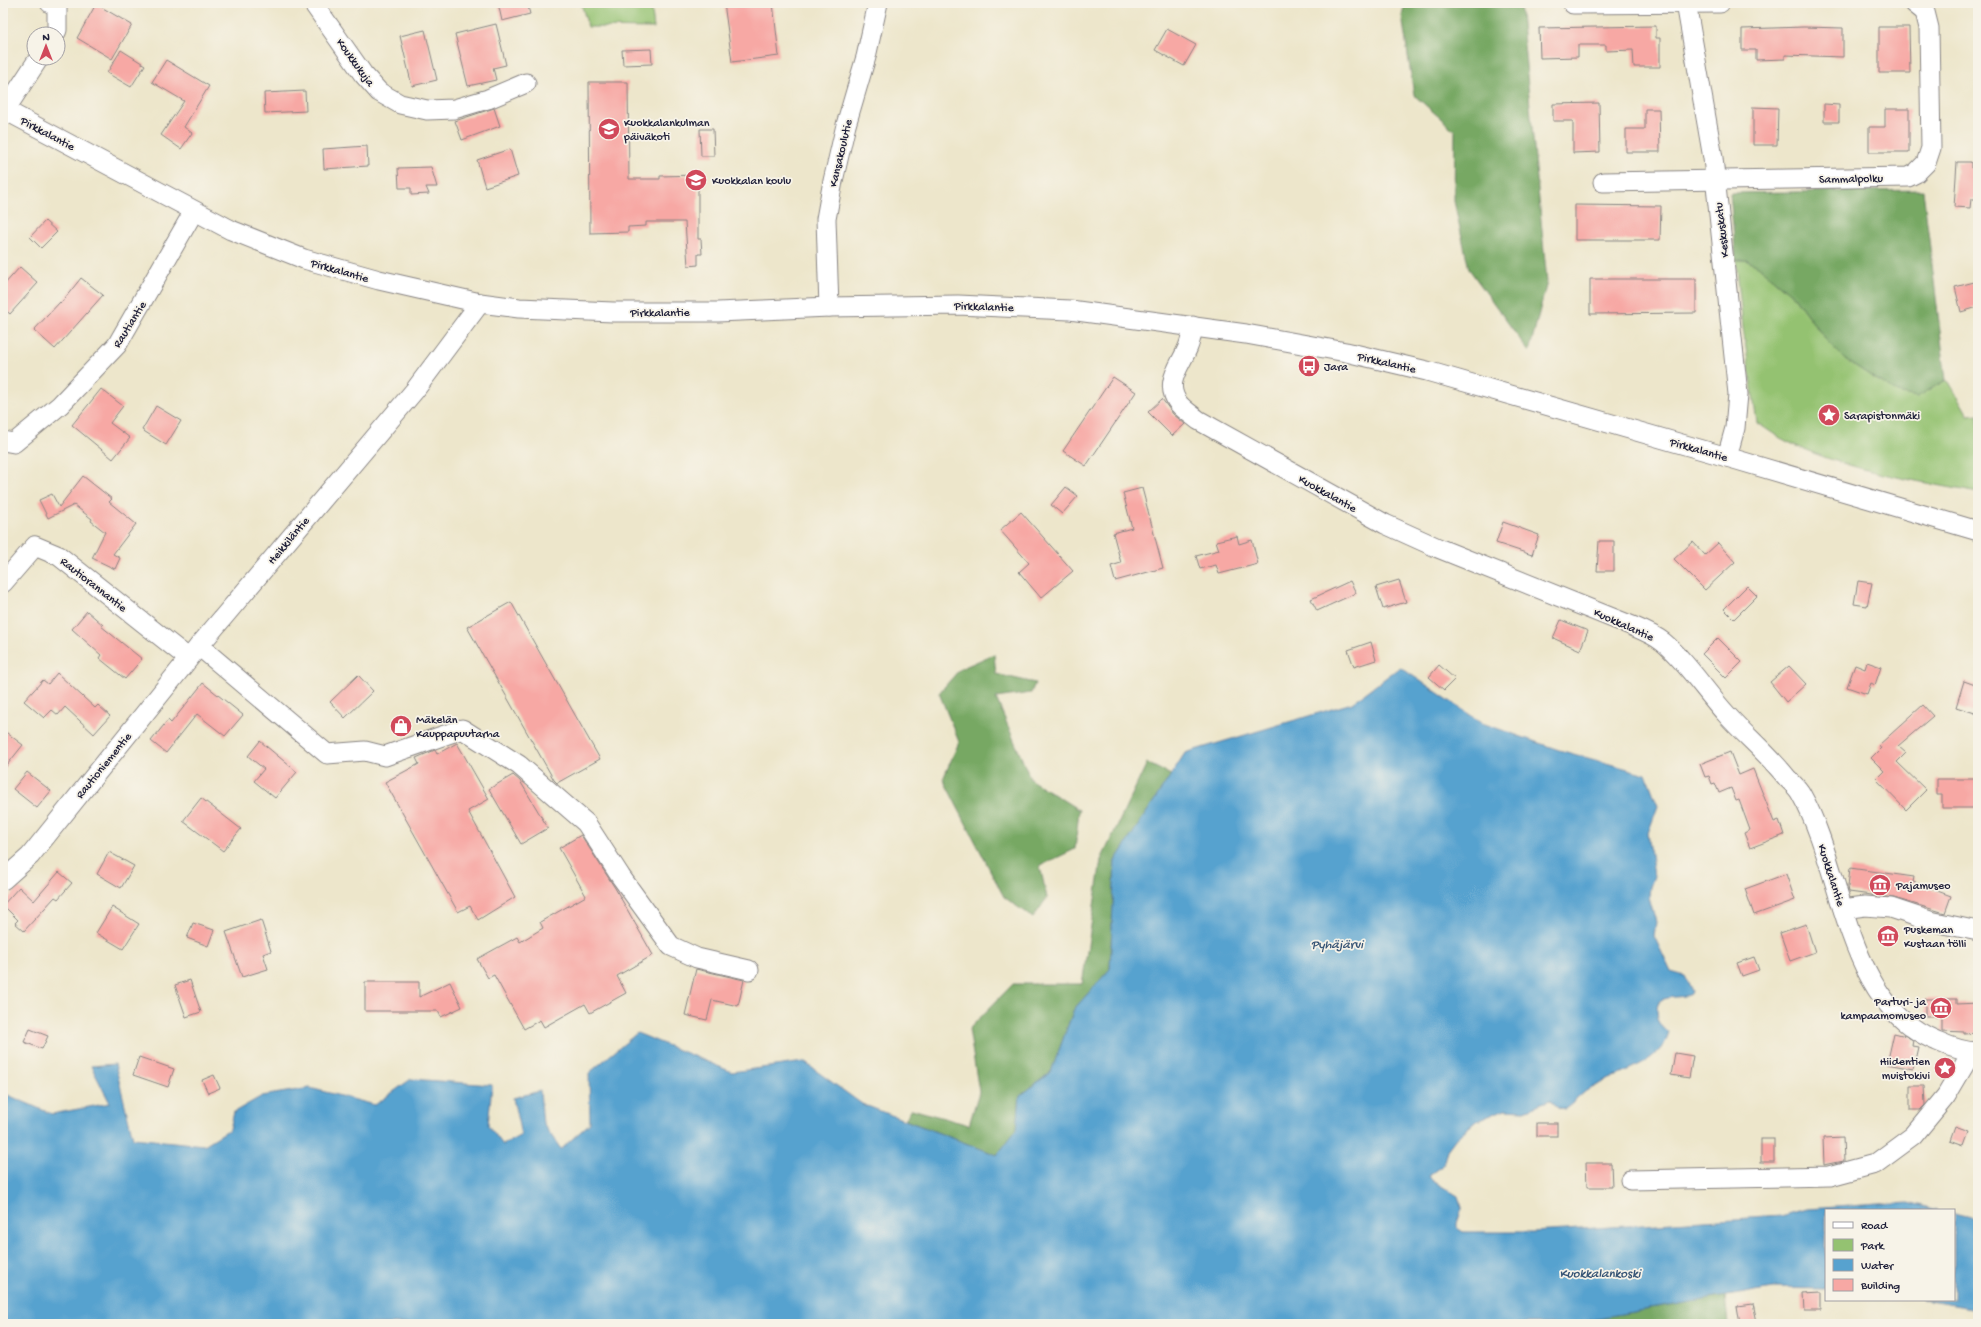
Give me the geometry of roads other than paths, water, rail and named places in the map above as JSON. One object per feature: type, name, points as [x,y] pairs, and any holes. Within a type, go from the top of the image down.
[{"type":"street","points":[[50,3],[57,7],[57,26]]},
{"type":"street","name":"Koukkukuja","points":[[313,3],[364,74],[379,92],[400,104],[427,110],[454,109],[488,99],[526,83]]},
{"type":"street","name":"Kansakoulutie","points":[[829,307],[826,220],[846,125],[866,57],[878,3]]},
{"type":"street","name":"Keskuskatu","points":[[1686,3],[1713,158],[1738,394],[1735,428],[1727,457]]},
{"type":"street","points":[[1573,4],[1720,3]]},
{"type":"street","name":"Sammalpolku","points":[[1603,182],[1908,177],[1921,169],[1926,163],[1929,155],[1931,139],[1929,28],[1925,12],[1914,3]]},
{"type":"street","points":[[4,109],[34,66]]},
{"type":"street","name":"Pirkkalantie","points":[[4,109],[231,230],[304,259],[379,280],[480,303],[518,308],[613,312],[718,312],[829,307],[958,305],[1070,310],[1193,326],[1338,351],[1427,371],[1727,457],[1978,532]]},
{"type":"street","name":"Rautiantie","points":[[3,441],[14,443],[60,405],[117,345],[194,211]]},
{"type":"street","name":"Heikkiläntie","points":[[194,652],[415,390],[480,303]]},
{"type":"street","name":"Kuokkalantie","points":[[1193,326],[1189,346],[1175,371],[1172,384],[1174,394],[1180,404],[1198,420],[1385,524],[1438,548],[1630,625],[1653,635],[1663,642],[1714,701],[1777,765],[1800,793],[1826,856],[1843,909],[1867,972],[1885,1001],[1905,1022],[1930,1039],[1951,1047],[1975,1052]]},
{"type":"street","name":"Rautiorannantie","points":[[3,583],[35,546],[59,556],[194,652]]},
{"type":"street","points":[[194,652],[327,754],[364,751],[385,756],[462,729],[519,765],[586,823],[621,877],[671,946],[697,958],[749,970]]},
{"type":"street","name":"Rautioniementie","points":[[3,880],[30,856],[194,652]]},
{"type":"street","points":[[1843,909],[1865,906],[1891,908],[1930,921],[1978,931]]},
{"type":"street","points":[[1630,1180],[1830,1176],[1875,1164],[1913,1136],[1946,1096],[1975,1052]]},
{"type":"water","name":"Pyhäjärvi","points":[[1400,667],[1482,723],[1559,750],[1646,774],[1658,806],[1648,833],[1654,876],[1650,887],[1649,897],[1656,922],[1654,936],[1671,972],[1685,976],[1692,991],[1691,994],[1660,1001],[1657,1011],[1658,1018],[1662,1026],[1669,1033],[1664,1044],[1646,1061],[1596,1085],[1586,1091],[1565,1109],[1559,1108],[1550,1100],[1524,1110],[1505,1109],[1475,1122],[1456,1138],[1447,1150],[1443,1165],[1429,1175],[1433,1181],[1458,1196],[1462,1209],[1457,1223],[1457,1228],[1463,1232],[1533,1232],[1782,1216],[1807,1209],[1908,1202],[1934,1209],[1825,1209],[1825,1289],[1773,1288],[1563,1324],[3,1324],[3,1093],[52,1114],[110,1103],[91,1066],[115,1064],[133,1138],[204,1145],[230,1129],[234,1112],[262,1096],[310,1088],[375,1105],[411,1079],[492,1085],[488,1125],[503,1145],[521,1135],[513,1098],[540,1091],[543,1124],[561,1149],[590,1123],[589,1073],[637,1033],[732,1072],[804,1062],[862,1104],[997,1155],[1017,1129],[1020,1096],[1051,1072],[1074,1009],[1110,969],[1115,861],[1185,753],[1352,703]]},
{"type":"water","points":[[1955,1214],[1978,1220],[1978,1309],[1929,1301],[1955,1301]]},
{"type":"place","name":"Kuokkalankulman päiväkoti","points":[[609,129]]},
{"type":"place","name":"Kuokkalan koulu","points":[[696,180]]},
{"type":"place","name":"Jara","points":[[1309,366]]},
{"type":"place","name":"Sarapistonmäki","points":[[1829,415]]},
{"type":"place","name":"Mäkelän Kauppapuutarha","points":[[401,726]]},
{"type":"place","name":"Pajamuseo","points":[[1880,885]]},
{"type":"place","name":"Puskeman Kustaan tölli","points":[[1888,936]]},
{"type":"place","name":"Parturi- ja kampaamomuseo","points":[[1941,1008]]},
{"type":"place","name":"Hiidentien muistokivi","points":[[1945,1068]]},
{"type":"water label","name":"Kuokkalankoski","points":[[1600,1272]]}]
